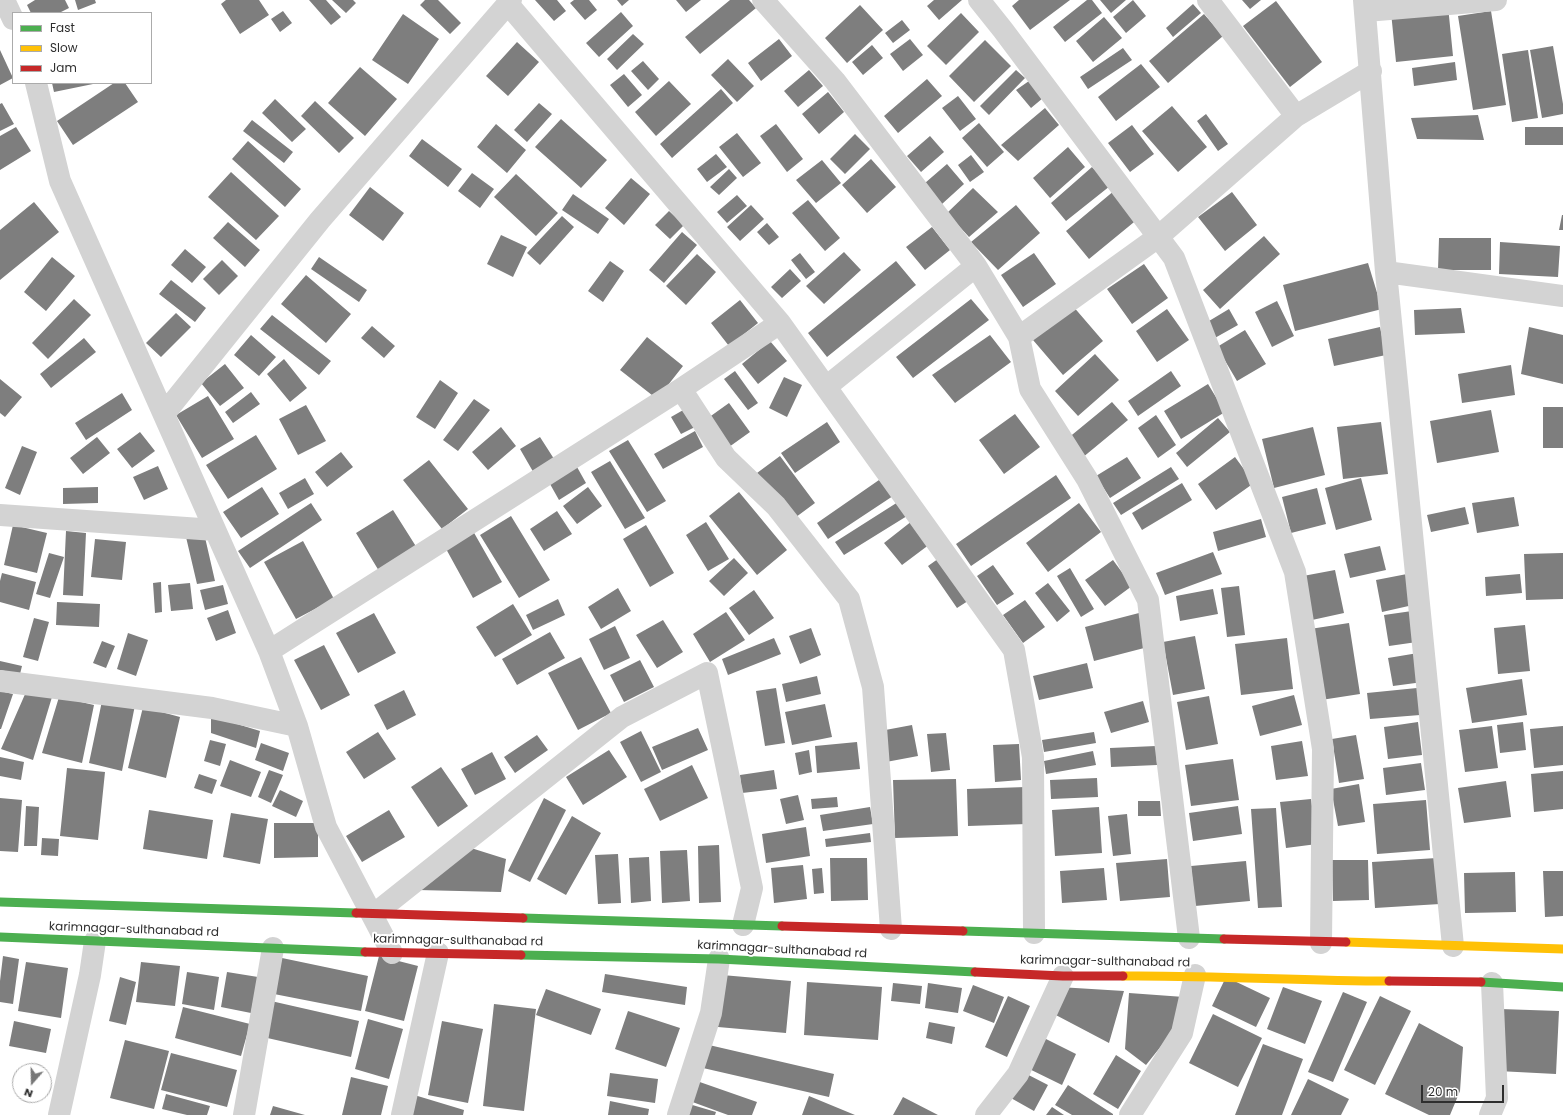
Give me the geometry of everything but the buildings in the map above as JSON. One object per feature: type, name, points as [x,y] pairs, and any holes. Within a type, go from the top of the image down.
[{"type":"highway","points":[[0,902],[372,915],[1563,949]]},
{"type":"highway","name":"karimnagar-sulthanabad rd","points":[[0,937],[392,953],[719,959],[1063,976],[1195,975],[1323,981],[1455,981],[1563,987]]},
{"type":"street","points":[[4,0],[12,17]]},
{"type":"street","points":[[20,0],[22,12]]},
{"type":"street","points":[[763,0],[835,81],[976,266],[1019,337],[1030,389],[1087,479],[1148,600],[1189,938]]},
{"type":"street","points":[[979,0],[1174,258],[1295,572],[1323,749],[1321,943]]},
{"type":"street","points":[[1208,0],[1296,116]]},
{"type":"street","points":[[1453,946],[1386,272],[1365,6],[1496,0]]},
{"type":"street","points":[[164,414],[320,220],[509,2],[780,323],[1014,650],[1033,757],[1034,933]]},
{"type":"street","points":[[1019,337],[1158,237],[1296,116],[1371,71]]},
{"type":"street","points":[[36,84],[60,181],[269,651],[296,726],[326,826],[392,953]]},
{"type":"street","points":[[826,387],[976,266]]},
{"type":"street","points":[[1386,272],[1563,296]]},
{"type":"street","points":[[269,651],[681,389],[780,323]]},
{"type":"street","points":[[681,389],[726,458],[776,506],[849,599],[873,688],[891,929]]},
{"type":"street","points":[[4,513],[215,530]]},
{"type":"street","points":[[372,915],[622,716],[707,674],[752,888],[743,925]]},
{"type":"street","points":[[0,681],[212,708],[296,726]]},
{"type":"street","points":[[59,1115],[90,975],[95,941]]},
{"type":"street","points":[[244,1115],[273,948]]},
{"type":"street","points":[[402,1115],[438,953]]},
{"type":"street","points":[[678,1115],[711,1013],[719,959]]},
{"type":"street","points":[[1130,1115],[1182,1033],[1195,975]]},
{"type":"street","points":[[986,1115],[1018,1074],[1063,976]]},
{"type":"street","points":[[1490,1115],[1497,1098],[1492,983]]},
{"type":"traffic: fast","points":[[0,902],[356,913]]},
{"type":"traffic: fast","points":[[523,918],[782,926]]},
{"type":"traffic: fast","points":[[963,931],[1224,939]]},
{"type":"traffic: fast","points":[[0,937],[365,952]]},
{"type":"traffic: fast","points":[[521,955],[719,959],[975,972]]},
{"type":"traffic: fast","points":[[1481,982],[1563,987]]},
{"type":"traffic: slow","points":[[1346,942],[1563,949]]},
{"type":"traffic: slow","points":[[1123,976],[1190,976],[1389,981]]},
{"type":"traffic: jam","points":[[356,913],[523,918]]},
{"type":"traffic: jam","points":[[782,926],[963,931]]},
{"type":"traffic: jam","points":[[1224,939],[1346,942]]},
{"type":"traffic: jam","points":[[365,952],[521,955]]},
{"type":"traffic: jam","points":[[975,972],[1063,976],[1123,976]]},
{"type":"traffic: jam","points":[[1389,981],[1481,982]]}]
